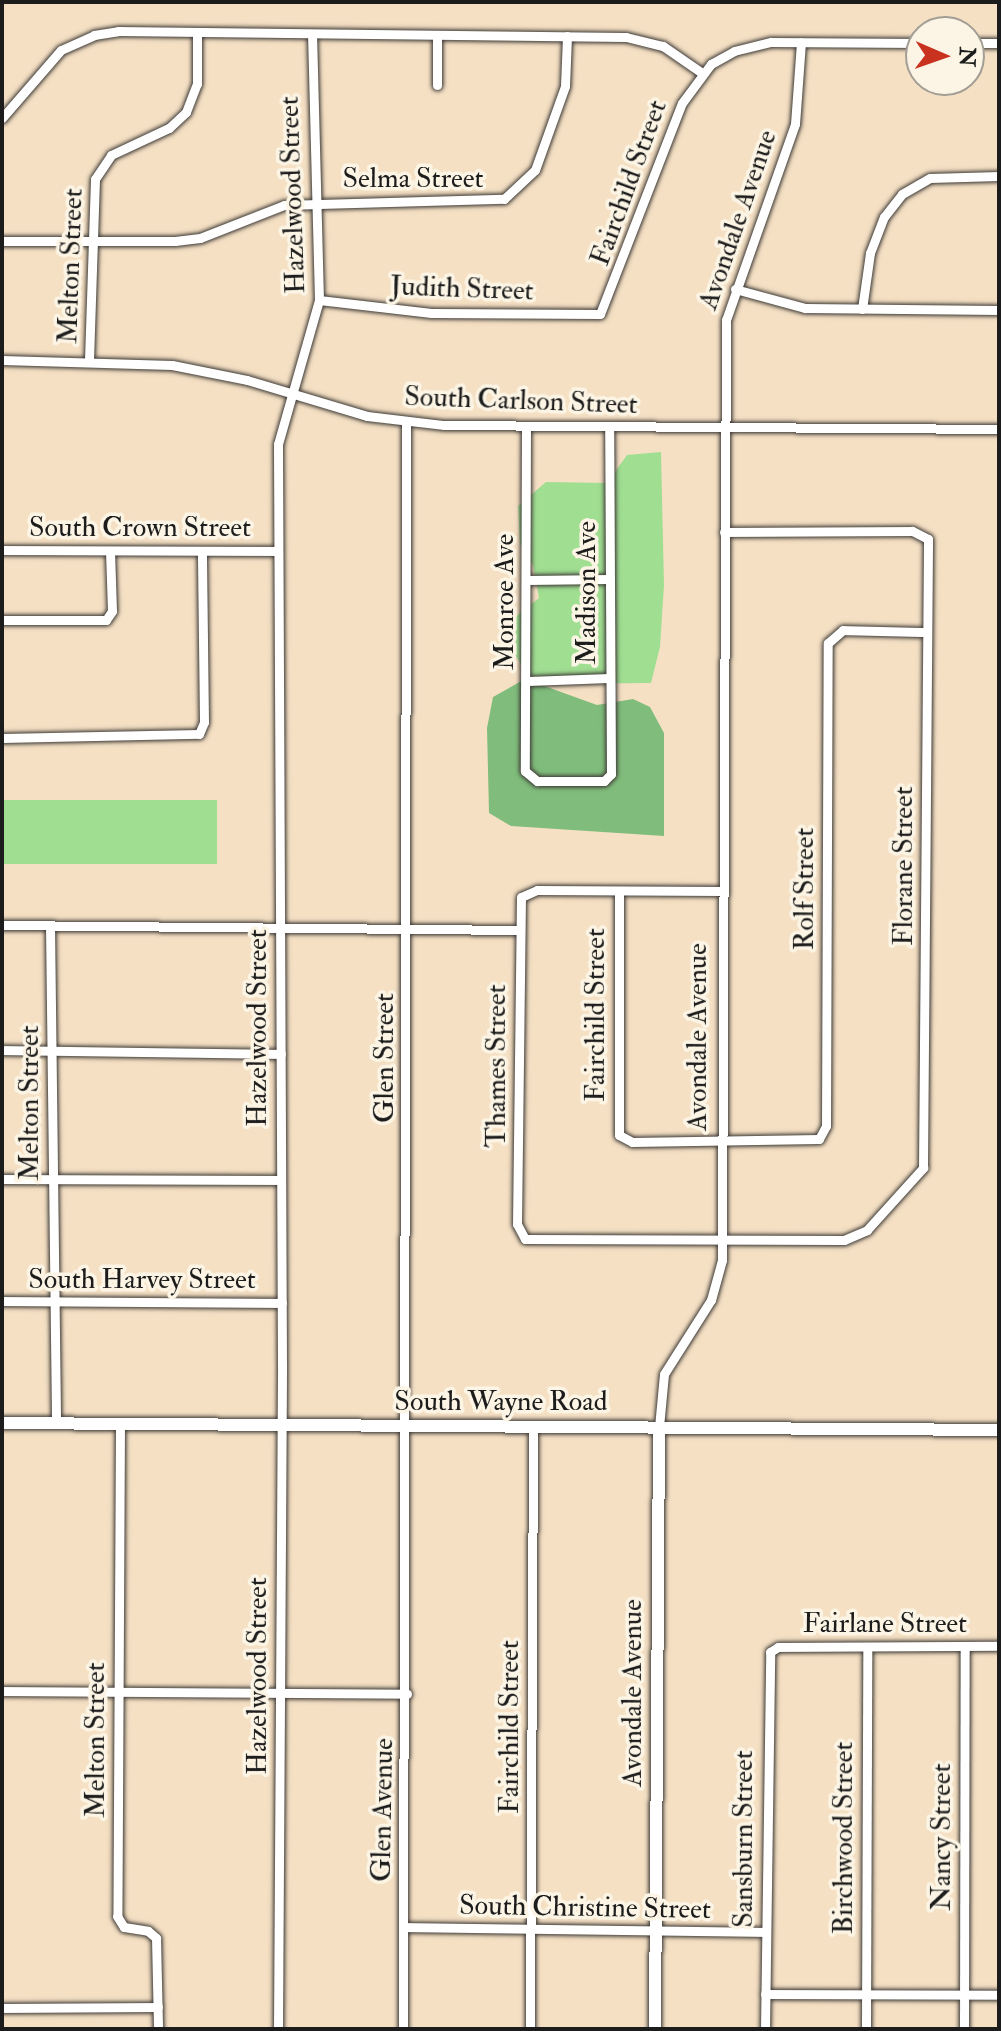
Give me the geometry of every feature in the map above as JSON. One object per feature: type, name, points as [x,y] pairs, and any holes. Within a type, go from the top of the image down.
[{"type":"main road","name":"South Wayne Road","points":[[2,1423],[999,1430]]},
{"type":"main road","name":"Avondale Avenue","points":[[655,2029],[659,1427]]},
{"type":"street","points":[[2,118],[54,55],[82,39],[118,31],[567,36],[651,42],[702,73],[721,56],[747,46],[801,42],[905,43]]},
{"type":"street","name":"Melton Street","points":[[89,360],[91,196],[102,165],[121,148],[169,128],[190,105],[197,84],[197,33]]},
{"type":"street","name":"Hazelwood Street","points":[[278,2029],[282,1303],[278,437],[294,394],[319,300],[318,202],[311,150],[312,34]]},
{"type":"street","points":[[437,35],[437,85]]},
{"type":"street","name":"Selma Street","points":[[2,241],[191,240],[260,212],[318,202],[479,203],[511,196],[535,170],[563,96],[567,36]]},
{"type":"street","name":"Avondale Avenue","points":[[659,1427],[664,1374],[715,1292],[721,1240],[726,320],[795,124],[801,42]]},
{"type":"street","name":"Fairchild Street","points":[[604,312],[682,103],[702,73]]},
{"type":"street","points":[[862,309],[870,253],[895,200],[930,178],[999,176]]},
{"type":"street","points":[[735,289],[791,306],[999,310]]},
{"type":"street","name":"Judith Street","points":[[319,300],[443,314],[604,312]]},
{"type":"street","name":"South Carlson Street","points":[[2,360],[89,360],[195,368],[406,422],[526,426],[999,429]]},
{"type":"street","name":"Glen Street","points":[[406,422],[407,1694]]},
{"type":"street","name":"Monroe Ave","points":[[526,426],[528,778]]},
{"type":"street","name":"Madison Ave","points":[[528,778],[604,781],[611,774],[609,426]]},
{"type":"street","name":"Florane Street","points":[[721,1240],[853,1238],[904,1193],[923,1168],[929,545],[924,533],[724,532]]},
{"type":"street","name":"South Crown Street","points":[[2,550],[278,551]]},
{"type":"street","points":[[2,620],[106,620],[112,611],[110,551]]},
{"type":"street","points":[[2,738],[199,734],[204,722],[202,551]]},
{"type":"street","points":[[527,580],[609,579]]},
{"type":"street","name":"Rolf Street","points":[[722,1143],[809,1143],[825,1130],[828,643],[843,630],[927,632]]},
{"type":"street","points":[[528,681],[609,678]]},
{"type":"street","name":"Thames Street","points":[[721,1240],[532,1242],[519,1234],[519,930],[520,901],[528,891],[723,891]]},
{"type":"street","name":"Fairchild Street","points":[[619,891],[616,1126],[621,1137],[632,1142],[722,1143]]},
{"type":"street","points":[[2,925],[519,930]]},
{"type":"street","name":"Melton Street","points":[[50,925],[56,1423]]},
{"type":"street","points":[[2,1050],[281,1054]]},
{"type":"street","points":[[2,1179],[281,1180]]},
{"type":"street","name":"South Harvey Street","points":[[2,1301],[282,1303]]},
{"type":"street","name":"Melton Street","points":[[120,1424],[117,1916],[124,1927],[148,1931],[156,1938],[158,2029]]},
{"type":"street","name":"Fairchild Street","points":[[530,2029],[533,1426]]},
{"type":"street","name":"Nancy Street","points":[[964,2029],[965,1646]]},
{"type":"street","name":"Fairlane Street","points":[[772,1650],[999,1646]]},
{"type":"street","name":"Birchwood Street","points":[[866,2029],[867,1648]]},
{"type":"street","name":"Sansburn Street","points":[[765,2029],[768,1657],[772,1650]]},
{"type":"street","points":[[2,1691],[407,1694]]},
{"type":"street","name":"Glen Avenue","points":[[403,2029],[407,1694]]},
{"type":"street","name":"South Christine Street","points":[[404,1927],[766,1932]]},
{"type":"street","points":[[765,1994],[999,1995]]},
{"type":"street","points":[[2,2008],[158,2007]]},
{"type":"green space","points":[[661,452],[664,585],[660,647],[651,683],[548,684],[528,675],[499,630],[539,598],[533,565],[520,544],[518,506],[546,482],[607,483],[627,455]]},
{"type":"green space","points":[[525,679],[597,705],[633,699],[650,707],[664,733],[664,836],[511,826],[489,813],[487,728],[493,697]]},
{"type":"green space","points":[[2,800],[217,800],[217,864],[2,864]]}]
